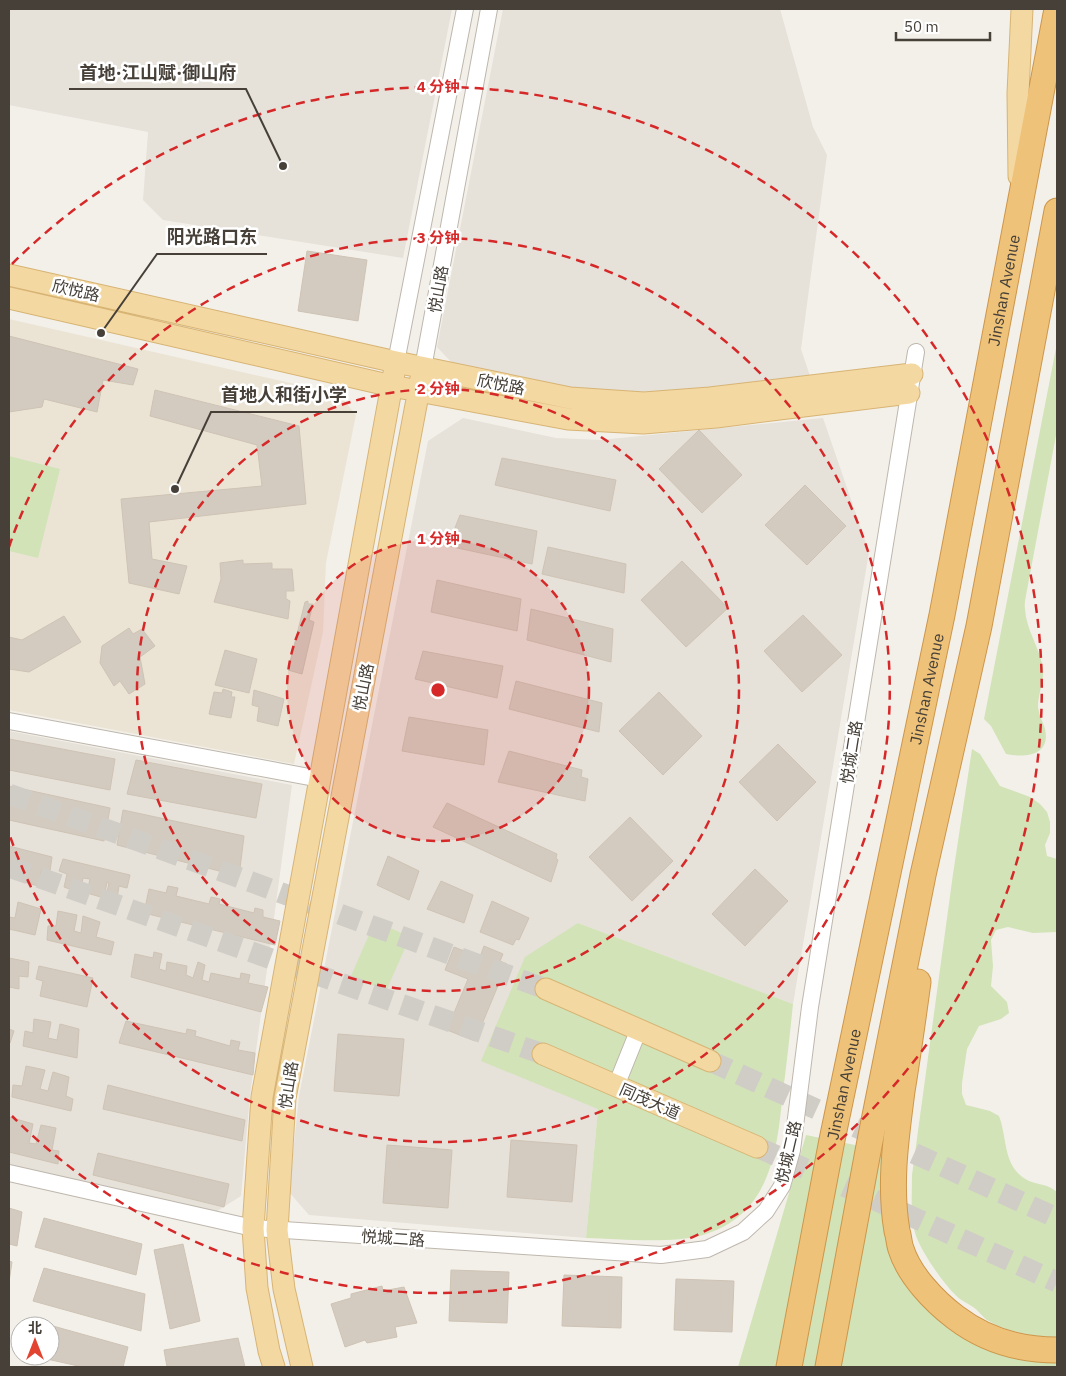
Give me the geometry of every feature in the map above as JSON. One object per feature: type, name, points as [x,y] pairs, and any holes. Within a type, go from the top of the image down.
[{"type":"highway","name":"Jinshan Avenue","points":[[789,1367],[834,1130],[942,615],[1057,9]]},
{"type":"highway","points":[[828,1367],[924,875],[979,626],[1057,211]]},
{"type":"highway","points":[[924,875],[925,934],[894,1151],[893,1207],[901,1250],[919,1282],[940,1306],[965,1324],[990,1338],[1015,1346],[1041,1350],[1057,1350]]},
{"type":"main road","points":[[1019,212],[1018,92],[1022,9]]},
{"type":"main road","name":"欣悦路","points":[[9,275],[396,362],[570,398],[644,402],[910,383]]},
{"type":"main road","name":"欣悦路","points":[[9,298],[392,386],[568,419],[643,423],[716,417],[910,383]]},
{"type":"main road","name":"悦山路","points":[[274,1367],[257,1288],[252,1228],[262,1097],[396,362]]},
{"type":"main road","name":"悦山路","points":[[302,1367],[284,1289],[277,1230],[285,1098],[424,368]]},
{"type":"main road","points":[[546,989],[710,1061]]},
{"type":"main road","name":"同茂大道","points":[[543,1054],[757,1148]]},
{"type":"street","name":"悦山路","points":[[396,362],[465,9]]},
{"type":"street","name":"悦山路","points":[[424,368],[489,9]]},
{"type":"street","name":"悦城二路","points":[[9,1173],[252,1228],[661,1255],[707,1249],[743,1232],[766,1211],[782,1186],[792,1150],[810,1007],[916,352]]},
{"type":"street","points":[[9,721],[320,779]]},
{"type":"street","points":[[616,1086],[639,1029]]},
{"type":"shaded area","points":[[9,9],[452,9],[403,258],[163,220],[143,200],[148,132],[9,105]]},
{"type":"shaded area","points":[[503,9],[780,9],[813,127],[827,155],[801,349],[810,376],[713,389],[644,392],[571,389],[454,365],[437,347]]},
{"type":"shaded area","points":[[9,319],[339,394],[356,415],[326,563],[323,632],[294,764],[9,710]]},
{"type":"shaded area","points":[[463,418],[556,438],[600,440],[823,418],[869,552],[793,1004],[578,923],[598,1109],[586,1238],[309,1215],[289,1192],[299,1096],[428,441]]},
{"type":"shaded area","points":[[9,731],[292,785],[250,1095],[241,1196],[214,1213],[9,1165]]},
{"type":"green space","points":[[1057,343],[1057,430],[1025,604],[1026,617],[1043,669],[1038,707],[1046,738],[1040,750],[1021,756],[1006,754],[991,726],[984,719]]},
{"type":"green space","points":[[9,456],[60,469],[38,558],[9,551]]},
{"type":"green space","points":[[972,749],[980,754],[1000,786],[1030,797],[1047,812],[1050,822],[1050,833],[1045,845],[1047,856],[1057,859],[1057,932],[1033,933],[1008,927],[996,930],[991,940],[993,966],[991,986],[1007,1002],[1009,1013],[1001,1019],[979,1026],[967,1049],[962,1094],[966,1105],[990,1111],[999,1116],[1007,1152],[1014,1169],[1029,1181],[1047,1186],[1057,1192],[1057,1338],[1040,1337],[1012,1331],[994,1324],[975,1308],[960,1299],[948,1287],[929,1261],[916,1236],[913,1221],[912,1175]]},
{"type":"green space","points":[[375,921],[410,937],[386,991],[351,976]]},
{"type":"green space","points":[[578,923],[793,1004],[781,1114],[773,1158],[757,1196],[743,1212],[726,1226],[690,1238],[645,1240],[586,1238],[598,1109],[481,1061],[525,957]]},
{"type":"green space","points":[[806,1135],[884,1151],[912,1287],[1057,1358],[1057,1367],[738,1367]]},
{"type":"building","points":[[307,251],[367,260],[358,321],[298,311]]},
{"type":"building","points":[[9,336],[138,369],[133,385],[103,380],[97,412],[44,399],[42,407],[9,412]]},
{"type":"building","points":[[155,390],[299,426],[306,504],[149,522],[152,559],[187,566],[179,594],[129,583],[121,499],[262,486],[257,445],[150,416]]},
{"type":"building","points":[[699,430],[742,475],[702,513],[659,469]]},
{"type":"building","points":[[502,458],[616,480],[610,511],[495,485]]},
{"type":"building","points":[[805,485],[846,526],[807,565],[765,525]]},
{"type":"building","points":[[460,515],[537,531],[532,564],[448,546]]},
{"type":"building","points":[[548,547],[626,564],[624,593],[542,574]]},
{"type":"building","points":[[243,560],[243,564],[272,563],[272,569],[292,569],[294,591],[286,591],[286,599],[290,601],[288,619],[214,602],[221,579],[220,563]]},
{"type":"building","points":[[682,561],[728,608],[686,647],[641,600]]},
{"type":"building","points":[[437,580],[521,599],[517,631],[431,612]]},
{"type":"building","points":[[308,601],[308,604],[313,604],[309,620],[314,622],[302,674],[288,670],[305,602]]},
{"type":"building","points":[[531,609],[613,629],[611,662],[527,640]]},
{"type":"building","points":[[803,615],[842,655],[802,692],[764,651]]},
{"type":"building","points":[[64,616],[81,642],[29,672],[9,669],[9,637],[22,640]]},
{"type":"building","points":[[129,628],[133,634],[142,629],[155,646],[140,657],[145,684],[129,694],[120,681],[114,686],[100,663],[102,646]]},
{"type":"building","points":[[225,650],[257,659],[249,693],[215,685]]},
{"type":"building","points":[[423,651],[503,666],[497,698],[415,679]]},
{"type":"building","points":[[516,681],[602,703],[599,732],[509,709]]},
{"type":"building","points":[[223,689],[232,692],[231,697],[235,697],[231,718],[209,714],[214,692],[222,693]]},
{"type":"building","points":[[254,690],[284,699],[278,726],[257,721],[259,707],[252,705]]},
{"type":"building","points":[[659,692],[702,736],[663,775],[619,731]]},
{"type":"building","points":[[409,717],[488,730],[484,765],[402,751]]},
{"type":"building","points":[[9,739],[115,759],[110,790],[9,770]]},
{"type":"building","points":[[778,744],[816,782],[777,821],[739,782]]},
{"type":"building","points":[[509,751],[582,770],[581,777],[588,779],[585,801],[498,782]]},
{"type":"building","points":[[136,760],[262,784],[256,818],[127,794]]},
{"type":"building","points":[[9,786],[110,808],[104,841],[9,820]]},
{"type":"building","points":[[447,803],[557,854],[556,858],[558,860],[551,882],[433,827]]},
{"type":"building","points":[[123,810],[244,836],[239,876],[117,845]]},
{"type":"building","points":[[630,817],[673,861],[632,901],[589,857]]},
{"type":"building","points":[[9,846],[52,857],[50,871],[42,869],[38,886],[21,881],[25,865],[18,864],[15,877],[9,876]]},
{"type":"building","points":[[388,856],[419,871],[409,900],[377,885]]},
{"type":"building","points":[[63,859],[130,875],[127,888],[119,886],[117,899],[106,897],[109,883],[107,882],[104,898],[87,893],[90,879],[83,878],[80,893],[64,887],[67,874],[59,871]]},
{"type":"building","points":[[755,869],[788,901],[745,946],[712,914]]},
{"type":"building","points":[[441,881],[473,895],[464,923],[427,909]]},
{"type":"building","points":[[168,886],[178,888],[176,896],[209,904],[211,897],[220,899],[219,904],[254,913],[255,908],[263,910],[263,917],[280,921],[275,945],[144,913],[149,889],[166,893]]},
{"type":"building","points":[[492,901],[529,918],[519,940],[516,939],[513,945],[480,932]]},
{"type":"building","points":[[18,902],[41,909],[35,935],[9,929],[9,917],[15,918]]},
{"type":"building","points":[[58,911],[77,915],[74,931],[81,933],[83,916],[100,922],[96,937],[114,942],[111,955],[47,940],[48,926],[56,926]]},
{"type":"building","points":[[484,946],[503,954],[500,961],[507,964],[475,1041],[447,1030],[468,979],[445,970],[454,947],[480,957]]},
{"type":"building","points":[[154,952],[162,954],[159,969],[166,971],[167,962],[187,966],[186,975],[193,978],[198,962],[205,965],[202,980],[209,982],[211,973],[240,979],[241,973],[250,975],[248,983],[268,987],[261,1012],[131,977],[135,954],[153,958]]},
{"type":"building","points":[[9,958],[29,962],[28,977],[19,976],[19,989],[9,987]]},
{"type":"building","points":[[39,966],[93,978],[87,1007],[40,996],[43,981],[36,979]]},
{"type":"building","points":[[34,1019],[51,1022],[48,1038],[57,1040],[60,1024],[79,1029],[77,1058],[23,1046],[25,1031],[33,1033]]},
{"type":"building","points":[[126,1021],[186,1034],[187,1029],[196,1031],[195,1036],[230,1046],[231,1040],[240,1042],[238,1050],[255,1053],[253,1075],[119,1043]]},
{"type":"building","points":[[9,1029],[14,1031],[10,1043],[9,1042]]},
{"type":"building","points":[[338,1034],[404,1039],[399,1096],[334,1091]]},
{"type":"building","points":[[26,1066],[45,1070],[40,1089],[48,1091],[53,1072],[69,1077],[66,1096],[73,1099],[71,1111],[12,1097],[13,1085],[22,1086]]},
{"type":"building","points":[[108,1085],[245,1120],[242,1141],[103,1109]]},
{"type":"building","points":[[9,1117],[33,1124],[29,1143],[36,1144],[41,1125],[56,1128],[52,1150],[59,1151],[58,1164],[9,1152]]},
{"type":"building","points":[[511,1140],[577,1145],[572,1202],[507,1197]]},
{"type":"building","points":[[387,1145],[452,1150],[448,1208],[383,1203]]},
{"type":"building","points":[[98,1153],[229,1184],[224,1207],[93,1175]]},
{"type":"building","points":[[9,1208],[22,1212],[17,1246],[9,1244]]},
{"type":"building","points":[[44,1218],[142,1244],[136,1275],[35,1247]]},
{"type":"building","points":[[183,1244],[200,1321],[170,1329],[154,1250]]},
{"type":"building","points":[[9,1261],[12,1262],[9,1282]]},
{"type":"building","points":[[44,1268],[145,1294],[141,1331],[33,1301]]},
{"type":"building","points":[[451,1270],[509,1272],[507,1323],[449,1321]]},
{"type":"building","points":[[564,1275],[622,1277],[621,1328],[562,1326]]},
{"type":"building","points":[[676,1279],[734,1281],[732,1332],[674,1330]]},
{"type":"building","points":[[382,1286],[383,1291],[404,1287],[417,1323],[395,1327],[397,1337],[367,1343],[365,1340],[345,1347],[331,1304],[351,1298],[351,1294]]},
{"type":"building","points":[[60,1328],[128,1347],[123,1367],[83,1367],[60,1362]]},
{"type":"building","points":[[238,1338],[245,1367],[167,1367],[164,1350]]},
{"type":"tunnel","points":[[9,794],[546,989]]},
{"type":"tunnel","points":[[9,867],[543,1054]]},
{"type":"tunnel","points":[[710,1061],[1057,1218]]},
{"type":"tunnel","points":[[757,1147],[1057,1282]]},
{"type":"place","name":"首地·江山赋·御山府","points":[[283,166]]},
{"type":"place","name":"阳光路口东","points":[[101,333]]},
{"type":"place","name":"首地人和街小学","points":[[175,489]]}]
